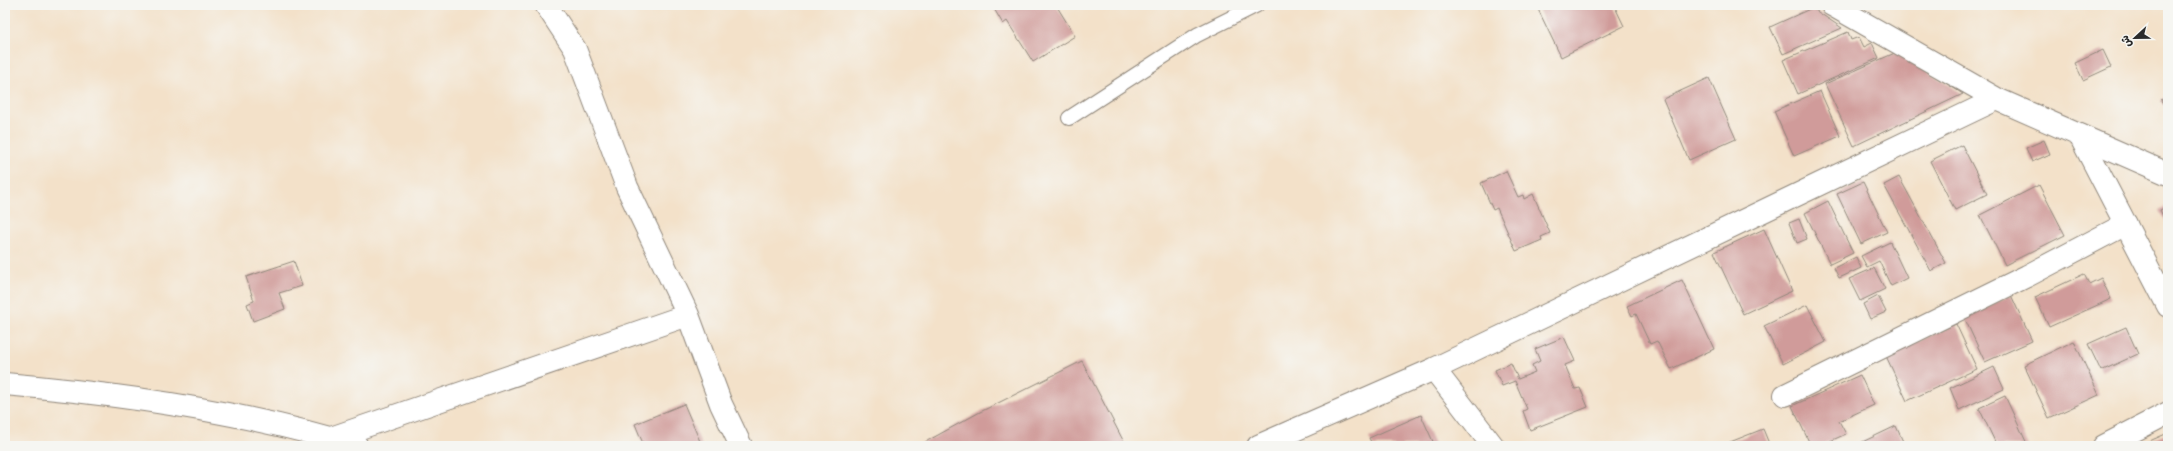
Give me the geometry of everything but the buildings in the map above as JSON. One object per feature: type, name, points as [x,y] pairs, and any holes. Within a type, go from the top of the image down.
[{"type":"street","points":[[546,5],[575,49],[627,187],[688,315],[721,404],[741,446]]},
{"type":"street","points":[[1832,5],[1998,98],[2080,136],[2168,174]]},
{"type":"street","points":[[1258,446],[1434,369],[1998,98]]},
{"type":"street","points":[[2080,136],[2168,306]]},
{"type":"street","points":[[1786,395],[2027,276],[2126,224]]},
{"type":"street","points":[[331,438],[688,315]]},
{"type":"street","points":[[1434,369],[1493,446]]},
{"type":"street","points":[[5,384],[59,389],[156,403],[246,419],[331,438],[357,446]]},
{"type":"street","points":[[2104,446],[2168,413]]},
{"type":"lane","points":[[1068,118],[1197,35],[1257,5]]}]
